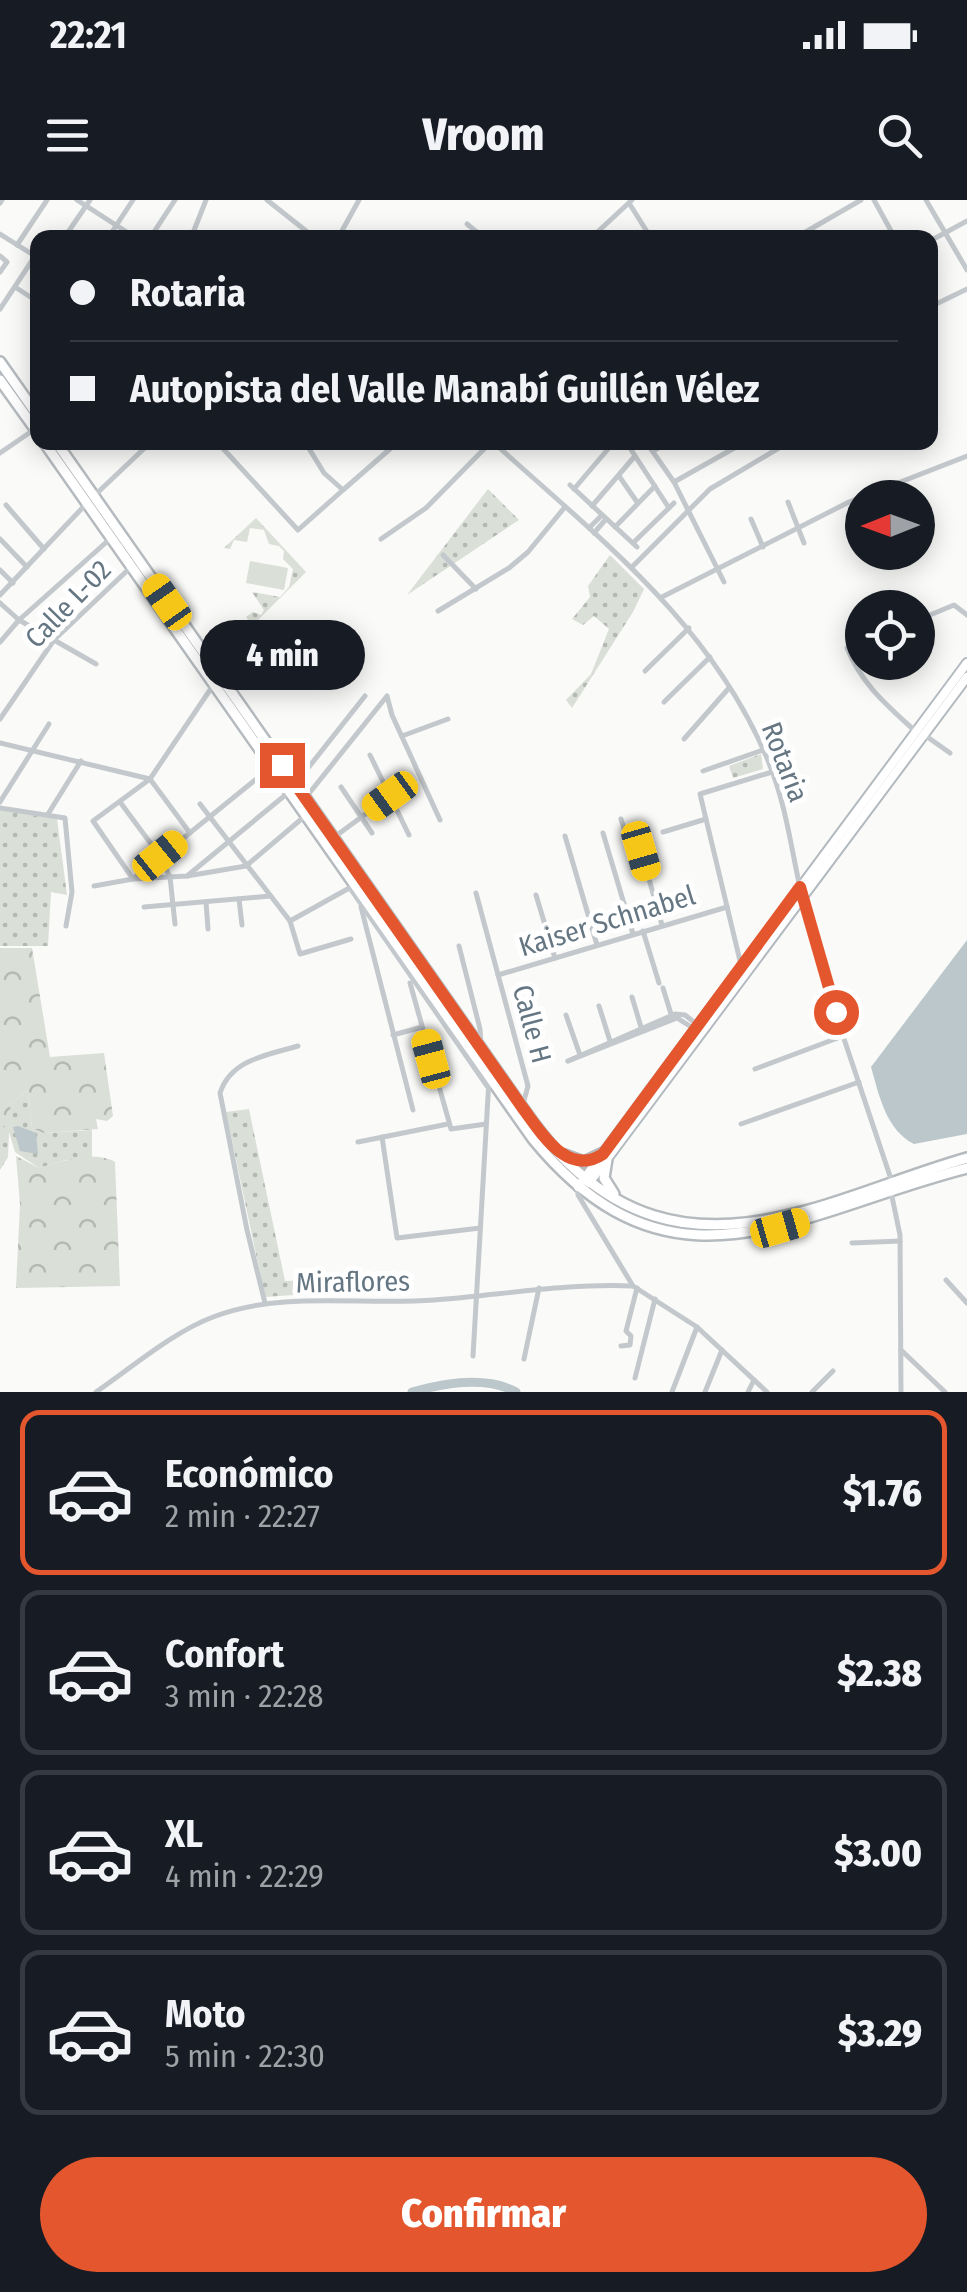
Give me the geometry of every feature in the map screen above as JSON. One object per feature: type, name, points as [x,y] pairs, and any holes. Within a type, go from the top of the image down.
[{"type":"main road","points":[[0,362],[30,405]]},
{"type":"main road","points":[[0,380],[5,397],[30,424]]},
{"type":"main road","points":[[50,450],[90,500],[278,771]]},
{"type":"main road","points":[[61,450],[112,538],[214,684],[278,771],[305,798],[476,1032],[480,1049],[584,1184],[657,1216],[687,1224],[736,1226],[794,1215],[967,1168]]},
{"type":"main road","points":[[922,735],[967,663]]},
{"type":"main road","points":[[623,1202],[605,1182],[605,1156],[741,965],[967,677]]},
{"type":"main road","points":[[584,1184],[802,898],[889,774]]},
{"type":"main road","points":[[292,788],[305,816],[355,891],[532,1139],[621,1213],[650,1225],[711,1236],[780,1228],[967,1158]]},
{"type":"main road","points":[[549,1142],[576,1161],[605,1156]]},
{"type":"street","points":[[17,245],[47,200]]},
{"type":"street","points":[[77,200],[88,203],[124,230]]},
{"type":"street","points":[[113,230],[133,200]]},
{"type":"street","points":[[155,230],[175,200]]},
{"type":"street","points":[[194,230],[206,200]]},
{"type":"street","points":[[266,200],[304,230]]},
{"type":"street","points":[[342,230],[359,200]]},
{"type":"street","points":[[809,230],[860,200]]},
{"type":"street","points":[[874,200],[891,230]]},
{"type":"street","points":[[926,200],[967,270]]},
{"type":"street","points":[[599,230],[630,201],[646,230]]},
{"type":"street","points":[[69,230],[88,203]]},
{"type":"street","points":[[938,237],[967,221]]},
{"type":"street","points":[[467,224],[474,230]]},
{"type":"street","points":[[0,234],[30,253]]},
{"type":"street","points":[[0,256],[7,262],[0,272]]},
{"type":"street","points":[[0,309],[30,266]]},
{"type":"street","points":[[15,287],[30,297]]},
{"type":"street","points":[[938,302],[967,288]]},
{"type":"street","points":[[0,453],[30,435]]},
{"type":"street","points":[[0,595],[143,450]]},
{"type":"street","points":[[224,450],[298,530],[389,450]]},
{"type":"street","points":[[310,450],[324,473],[343,490]]},
{"type":"street","points":[[381,538],[426,508],[484,450]]},
{"type":"street","name":"Rotaria","points":[[501,450],[662,596],[710,657],[763,750],[772,772],[802,898],[892,1187],[900,1241],[901,1392]]},
{"type":"street","points":[[607,450],[572,487],[635,545],[671,505],[632,450]]},
{"type":"street","points":[[656,450],[653,452],[674,482],[724,582]]},
{"type":"street","points":[[674,482],[731,450]]},
{"type":"street","points":[[632,568],[713,486],[766,450]]},
{"type":"street","points":[[592,506],[636,456]]},
{"type":"street","points":[[662,596],[856,499],[967,456]]},
{"type":"street","points":[[619,476],[638,503]]},
{"type":"street","points":[[615,526],[655,486]]},
{"type":"street","points":[[788,502],[804,543]]},
{"type":"street","points":[[6,505],[44,549]]},
{"type":"street","points":[[438,611],[528,552],[564,507]]},
{"type":"street","points":[[591,530],[604,516]]},
{"type":"street","points":[[751,519],[763,547]]},
{"type":"street","points":[[0,642],[19,620],[112,538]]},
{"type":"street","points":[[0,539],[27,568]]},
{"type":"street","points":[[443,555],[476,589]]},
{"type":"street","name":"Calle L-02","points":[[0,719],[54,640],[131,566]]},
{"type":"street","points":[[0,570],[12,583]]},
{"type":"street","points":[[0,603],[19,620],[96,664]]},
{"type":"street","points":[[935,613],[954,605],[967,615]]},
{"type":"street","points":[[645,670],[689,628]]},
{"type":"street","points":[[664,702],[710,657]]},
{"type":"street","points":[[863,680],[922,735],[950,753]]},
{"type":"street","points":[[133,879],[93,821],[150,779],[214,684]]},
{"type":"street","points":[[684,739],[729,688]]},
{"type":"street","points":[[187,876],[292,788],[365,696]]},
{"type":"street","points":[[305,798],[387,696],[440,820]]},
{"type":"street","points":[[402,736],[448,719]]},
{"type":"street","points":[[50,724],[0,805],[65,818],[72,892],[66,926]]},
{"type":"street","points":[[0,743],[150,779],[190,832]]},
{"type":"street","points":[[703,771],[763,750]]},
{"type":"street","points":[[370,755],[408,835]]},
{"type":"street","points":[[48,814],[81,761]]},
{"type":"street","points":[[133,879],[210,817],[278,771]]},
{"type":"street","points":[[741,965],[700,794],[772,772]]},
{"type":"street","points":[[341,787],[372,833]]},
{"type":"street","points":[[333,838],[390,796]]},
{"type":"street","points":[[120,802],[160,856],[170,877],[175,924]]},
{"type":"street","points":[[200,804],[290,920],[300,954],[351,939]]},
{"type":"street","points":[[94,886],[246,866],[305,816]]},
{"type":"street","points":[[621,819],[632,854],[641,851],[662,926]]},
{"type":"street","points":[[663,832],[706,819]]},
{"type":"street","points":[[603,833],[633,934]]},
{"type":"street","points":[[565,836],[597,945]]},
{"type":"street","points":[[290,920],[355,891],[413,1110]]},
{"type":"street","name":"Calle H","points":[[476,894],[528,1086],[522,1107]]},
{"type":"street","points":[[536,895],[555,958]]},
{"type":"street","points":[[144,908],[271,896]]},
{"type":"street","points":[[239,899],[242,924]]},
{"type":"street","points":[[206,902],[208,929]]},
{"type":"street","name":"Kaiser Schnabel","points":[[498,975],[726,906]]},
{"type":"street","points":[[643,931],[673,1018]]},
{"type":"street","points":[[459,946],[476,1032]]},
{"type":"street","points":[[410,984],[451,1129],[487,1124]]},
{"type":"street","points":[[414,998],[424,990]]},
{"type":"street","points":[[632,996],[642,1030]]},
{"type":"street","points":[[599,1006],[612,1043]]},
{"type":"street","points":[[566,1015],[580,1056],[683,1014],[698,1028]]},
{"type":"street","points":[[393,1035],[422,1027]]},
{"type":"street","points":[[754,1068],[843,1036]]},
{"type":"street","points":[[265,1304],[246,1230],[220,1093],[226,1078],[242,1064],[298,1046]]},
{"type":"street","points":[[741,1124],[859,1082]]},
{"type":"street","points":[[474,1356],[489,1083]]},
{"type":"street","points":[[358,1142],[449,1124]]},
{"type":"street","points":[[382,1137],[397,1238],[480,1228]]},
{"type":"street","points":[[584,1184],[578,1195],[635,1287],[697,1327],[767,1392]]},
{"type":"street","points":[[852,1242],[900,1241]]},
{"type":"street","points":[[946,1280],[967,1303]]},
{"type":"street","points":[[621,1346],[630,1344],[628,1318],[635,1287]]},
{"type":"street","name":"Miraflores","points":[[96,1392],[203,1321],[265,1304],[435,1300],[539,1288],[635,1287]]},
{"type":"street","points":[[524,1359],[539,1288]]},
{"type":"street","points":[[635,1378],[655,1297]]},
{"type":"street","points":[[672,1392],[697,1327]]},
{"type":"street","points":[[704,1392],[722,1350]]},
{"type":"street","points":[[900,1350],[945,1392]]},
{"type":"street","points":[[812,1392],[834,1371]]},
{"type":"street","points":[[748,1392],[754,1380]]},
{"type":"green space","points":[[488,489],[519,520],[407,595]]},
{"type":"green space","points":[[256,518],[306,572],[252,626],[246,617],[253,612],[261,615],[264,610],[252,592],[280,597],[289,587],[293,569],[283,559],[284,551],[269,544],[264,530],[250,528],[247,542],[234,540],[230,549],[224,548]]},
{"type":"green space","points":[[610,555],[644,589],[572,708],[566,700],[591,674],[609,629],[594,616],[583,625],[572,619],[590,597],[588,586]]},
{"type":"green space","points":[[250,561],[288,568],[284,590],[246,583]]},
{"type":"green space","points":[[761,754],[763,769],[733,778],[729,766]]},
{"type":"green space","points":[[0,810],[57,819],[67,895],[51,892],[48,946],[0,946]]},
{"type":"green space","points":[[0,948],[32,948],[50,1057],[104,1053],[113,1116],[107,1121],[96,1119],[98,1129],[44,1133],[32,1128],[28,1090],[11,1104],[8,1128],[0,1124]]},
{"type":"green space","points":[[28,1090],[32,1128],[44,1133],[92,1130],[92,1158],[39,1168],[15,1152],[9,1132],[8,1157],[0,1170],[0,1124],[7,1127],[11,1104]]},
{"type":"green space","points":[[249,1109],[285,1281],[318,1280],[321,1293],[265,1297],[226,1112]]},
{"type":"green space","points":[[16,1156],[39,1168],[88,1157],[115,1162],[120,1286],[16,1288],[20,1204]]},
{"type":"shaded area","points":[[967,940],[967,1134],[914,1144],[890,1121],[871,1067]]},
{"type":"shaded area","points":[[13,1127],[36,1133],[38,1154],[20,1151]]},
{"type":"waterway","points":[[412,1392],[479,1383],[516,1392]]},
{"type":"route","points":[[282,765],[522,1107],[549,1142],[572,1159],[589,1161],[603,1154],[800,887],[836,1012]]}]
